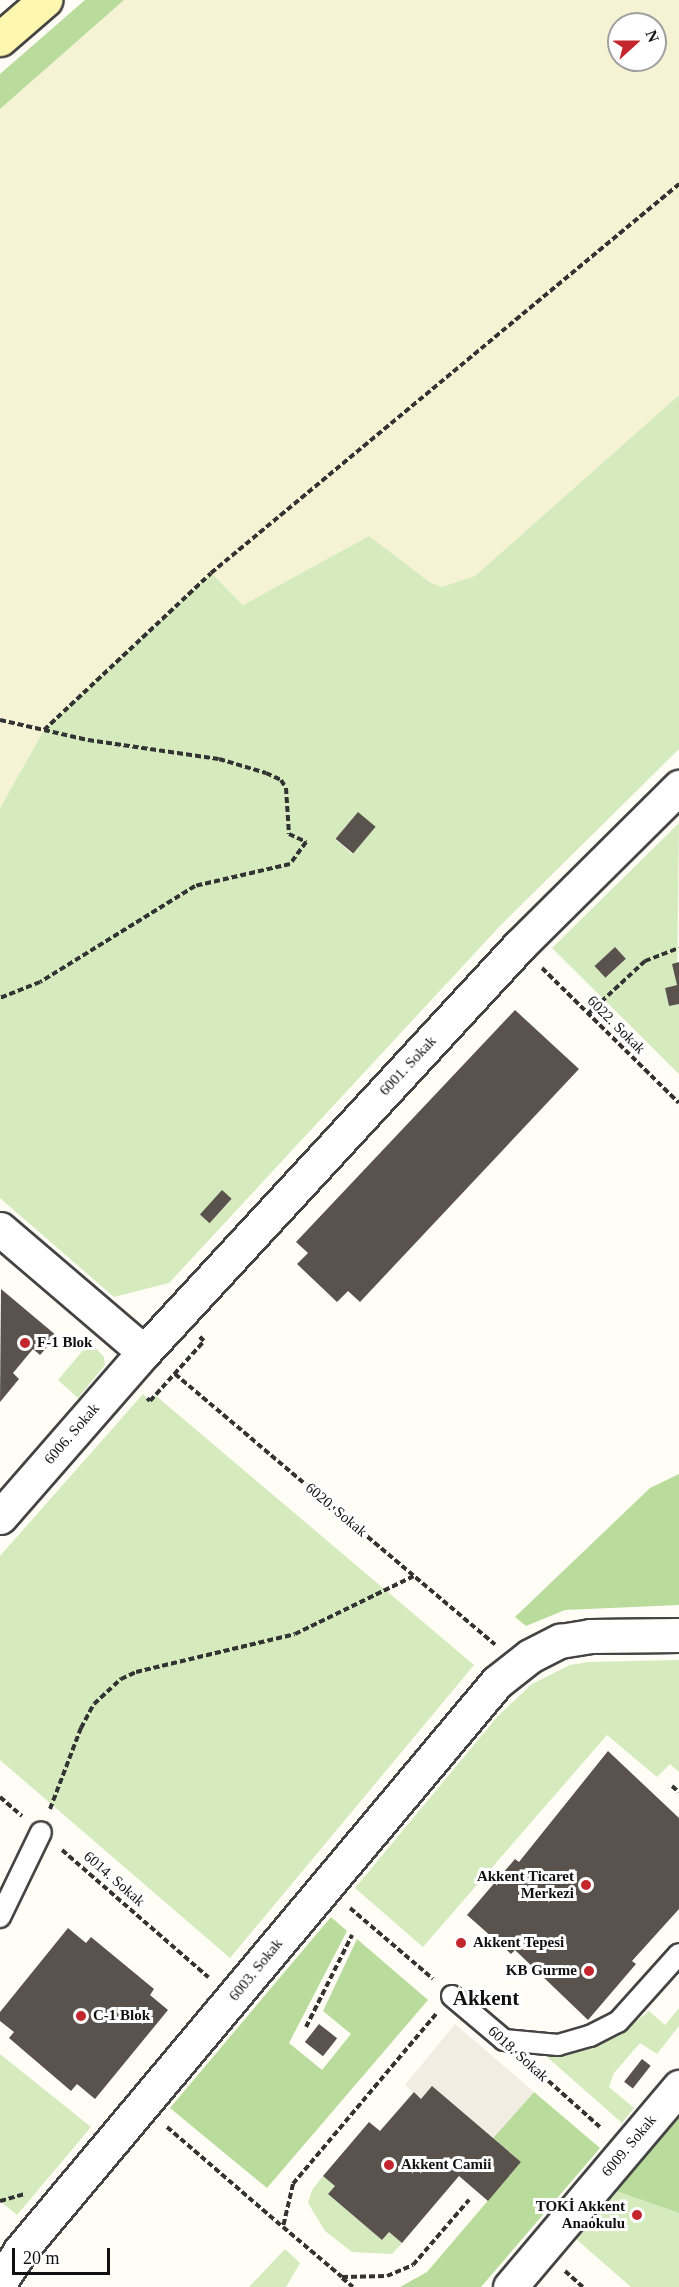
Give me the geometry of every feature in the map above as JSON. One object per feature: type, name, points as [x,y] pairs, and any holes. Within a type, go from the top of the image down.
[{"type":"street","points":[[0,39],[45,0]]},
{"type":"street","name":"6001. Sokak","points":[[144,1352],[519,946],[679,787]]},
{"type":"street","points":[[0,1229],[144,1352]]},
{"type":"street","name":"6006. Sokak","points":[[0,1517],[144,1352]]},
{"type":"street","points":[[508,1654],[542,1648],[575,1638],[679,1635]]},
{"type":"street","name":"6003. Sokak","points":[[0,2282],[20,2251],[462,1720],[508,1654]]},
{"type":"street","name":"6009. Sokak","points":[[510,2287],[679,2087]]},
{"type":"lane","points":[[0,1917],[41,1832]]},
{"type":"lane","points":[[504,2040],[558,2044],[602,2031],[629,2013],[679,1954]]},
{"type":"lane","name":"6018. Sokak","points":[[452,1995],[504,2040]]},
{"type":"path","points":[[44,730],[211,573],[679,184]]},
{"type":"path","points":[[0,720],[44,730],[219,759],[266,773],[281,780],[286,788],[289,834],[306,842],[290,864],[195,886],[40,982],[0,998]]},
{"type":"path","points":[[588,1014],[645,961],[679,948]]},
{"type":"path","name":"6022. Sokak","points":[[537,963],[679,1103]]},
{"type":"path","points":[[143,1394],[150,1401],[175,1374],[204,1341],[197,1334]]},
{"type":"path","name":"6020. Sokak","points":[[175,1374],[508,1654]]},
{"type":"path","points":[[41,1832],[81,1728],[94,1704],[121,1679],[136,1672],[295,1634],[414,1576]]},
{"type":"path","points":[[672,1786],[679,1792]]},
{"type":"path","name":"6014. Sokak","points":[[0,1797],[212,1980]]},
{"type":"path","points":[[283,2227],[293,2184],[314,2156],[452,1995],[343,1902]]},
{"type":"path","points":[[306,2027],[352,1935]]},
{"type":"path","name":"6018. Sokak","points":[[504,2040],[610,2136]]},
{"type":"path","points":[[159,2121],[353,2287]]},
{"type":"path","points":[[0,2201],[18,2194],[33,2196]]},
{"type":"path","points":[[342,2277],[387,2276],[405,2271],[423,2255],[469,2200]]},
{"type":"path","points":[[562,2269],[583,2287]]},
{"type":"shaded area","points":[[124,0],[679,0],[679,395],[475,576],[465,581],[442,587],[431,583],[369,536],[243,605],[210,573],[44,730],[0,808],[0,109]]},
{"type":"shaded area","points":[[455,2024],[534,2092],[493,2138],[432,2087],[421,2099],[405,2085]]},
{"type":"green space","points":[[85,0],[124,0],[0,109],[0,74]]},
{"type":"green space","points":[[679,395],[679,749],[499,927],[169,1283],[114,1297],[0,1198],[0,808],[44,730],[211,573],[243,605],[369,536],[431,583],[442,587],[475,576]],"holes":[[[358,812],[353,854],[352,854],[335,839]],[[222,1191],[232,1199],[210,1223],[200,1215]]]},
{"type":"green space","points":[[679,823],[677,985],[665,988],[669,1006],[679,1004],[679,1074],[552,948]],"holes":[[[615,947],[626,959],[607,977],[595,966]]]},
{"type":"green space","points":[[90,1342],[104,1357],[105,1365],[78,1398],[58,1380]]},
{"type":"green space","points":[[143,1394],[150,1401],[155,1395],[474,1665],[230,1958],[0,1760],[0,1556]]},
{"type":"green space","points":[[679,1474],[679,1605],[565,1610],[526,1626],[515,1617],[650,1488]]},
{"type":"green space","points":[[679,1660],[679,1772],[670,1764],[657,1777],[607,1735],[423,1947],[355,1888],[498,1716],[532,1684],[570,1665],[588,1662]]},
{"type":"green space","points":[[331,1917],[347,1931],[289,2043],[322,2070],[351,2034],[323,2011],[357,1939],[428,2000],[267,2188],[170,2108]]},
{"type":"green space","points":[[679,2008],[679,2026],[657,2054],[640,2043],[614,2073],[609,2087],[634,2108],[622,2123],[547,2057],[599,2045],[618,2036],[649,2011],[665,2025]]},
{"type":"green space","points":[[0,2054],[91,2127],[17,2215],[0,2201]]},
{"type":"green space","points":[[534,2092],[600,2148],[481,2287],[400,2287],[427,2272],[521,2162],[493,2138]]},
{"type":"green space","points":[[679,2117],[679,2213],[616,2191]]},
{"type":"green space","points":[[323,2176],[335,2186],[328,2194],[382,2240],[389,2232],[402,2243],[392,2254],[352,2252],[325,2231],[308,2203],[312,2190]]},
{"type":"green space","name":"TOKİ Akkent Anaokulu","points":[[616,2191],[679,2213],[679,2287],[631,2287],[576,2239]]},
{"type":"green space","points":[[285,2249],[300,2263],[286,2287],[249,2287]]},
{"type":"building","points":[[358,812],[376,827],[353,854],[336,839]]},
{"type":"building","points":[[615,947],[626,959],[605,978],[595,966]]},
{"type":"building","points":[[679,962],[679,1004],[669,1006],[665,988],[677,985],[672,964]]},
{"type":"building","points":[[515,1010],[579,1069],[360,1302],[348,1291],[337,1302],[297,1264],[308,1253],[296,1242]]},
{"type":"building","points":[[222,1190],[232,1199],[210,1223],[200,1215]]},
{"type":"building","name":"F-1 Blok","points":[[1,1289],[57,1336],[40,1355],[33,1349],[13,1373],[19,1379],[0,1402]]},
{"type":"building","name":"Akkent Ticaret Merkezi","points":[[608,1751],[679,1818],[679,1909],[632,1961],[636,1964],[588,2020],[515,1950],[511,1954],[467,1915],[515,1859],[519,1862]]},
{"type":"building","name":"C-1 Blok","points":[[68,1928],[86,1943],[91,1937],[154,1989],[150,1995],[168,2010],[95,2099],[77,2084],[71,2091],[9,2038],[14,2032],[0,2021],[0,2012]]},
{"type":"building","points":[[319,2024],[337,2038],[323,2056],[305,2042]]},
{"type":"building","points":[[642,2059],[651,2066],[633,2089],[624,2082]]},
{"type":"building","name":"Akkent Camii","points":[[432,2086],[521,2162],[488,2201],[459,2176],[402,2243],[389,2232],[382,2240],[328,2194],[335,2186],[323,2176],[369,2122],[380,2131],[414,2092],[421,2099]]},
{"type":"place","name":"F-1 Blok","points":[[25,1343]]},
{"type":"place","name":"Akkent Ticaret Merkezi","points":[[586,1885]]},
{"type":"place","name":"Akkent Tepesi","points":[[461,1943]]},
{"type":"place","name":"KB Gurme","points":[[589,1971]]},
{"type":"place","name":"C-1 Blok","points":[[81,2016]]},
{"type":"place","name":"Akkent Camii","points":[[389,2165]]},
{"type":"place","name":"TOKİ Akkent Anaokulu","points":[[637,2215]]},
{"type":"district","name":"Akkent","points":[[486,1998]]}]
